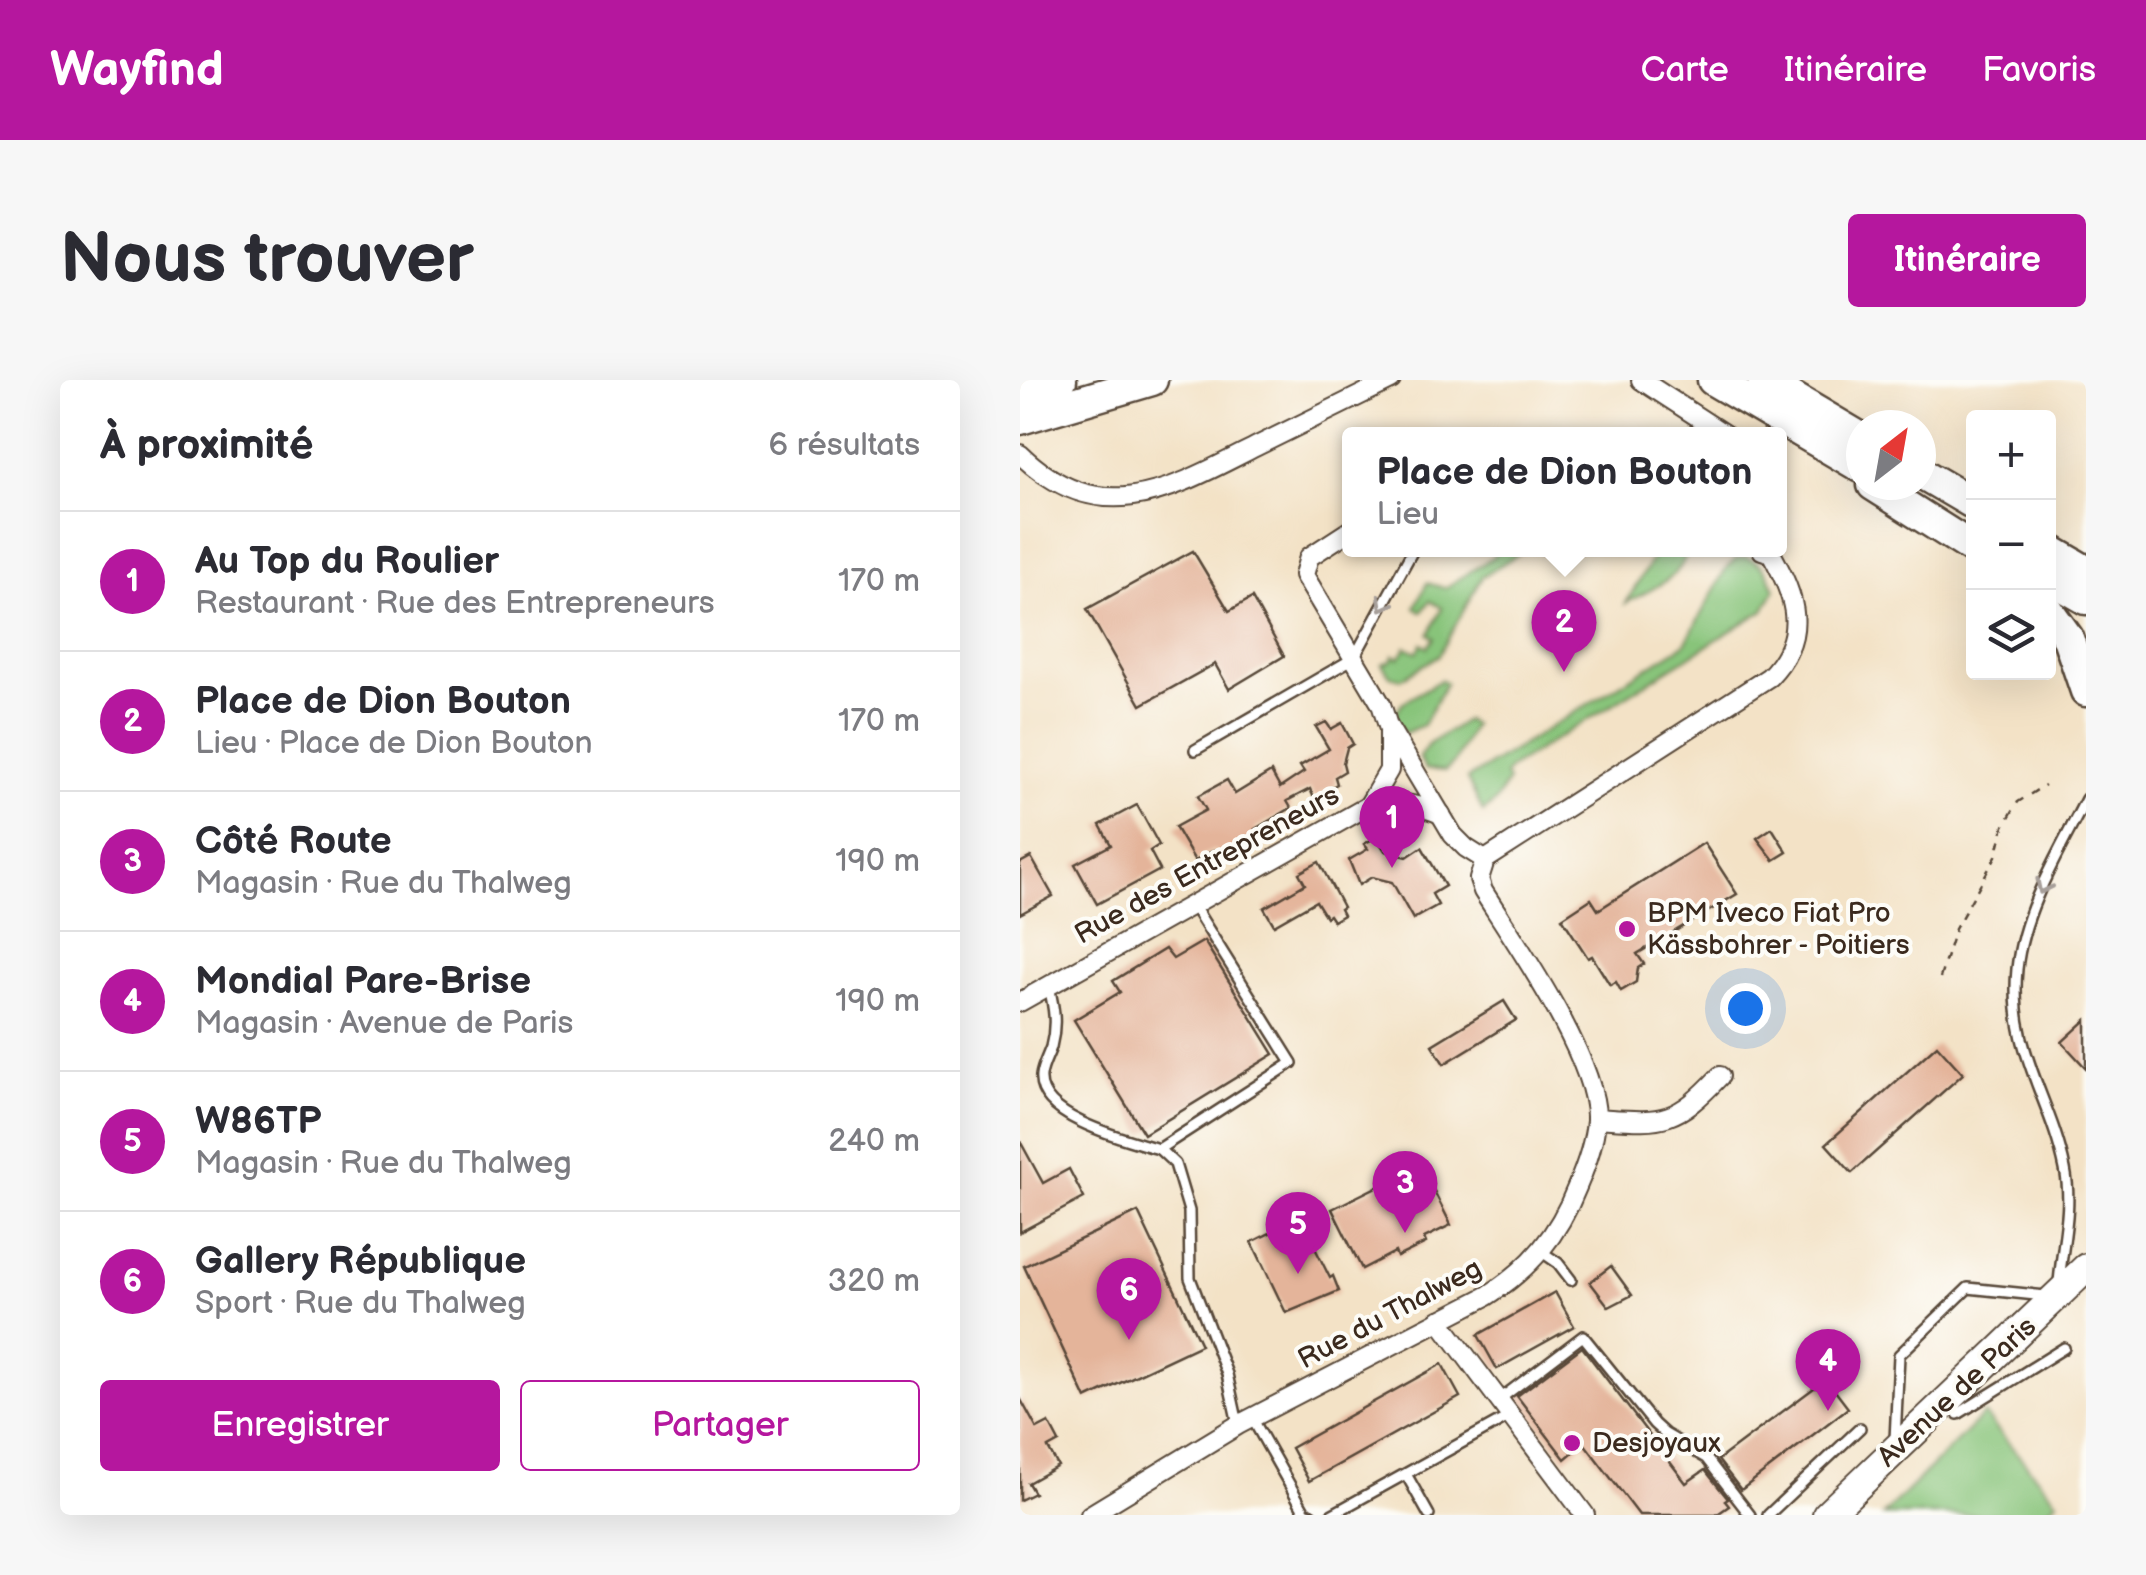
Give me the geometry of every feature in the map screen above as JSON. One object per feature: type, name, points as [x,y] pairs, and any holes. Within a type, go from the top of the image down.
[{"type":"highway","points":[[1020,392],[1061,380]]},
{"type":"highway","points":[[1020,419],[1152,380]]},
{"type":"highway","points":[[1714,380],[1757,391],[1846,431]]},
{"type":"highway","points":[[1784,380],[1846,416]]},
{"type":"highway","points":[[1757,391],[1846,456]]},
{"type":"highway","points":[[1757,391],[1813,448],[1846,469]]},
{"type":"highway","points":[[1936,468],[1966,485]]},
{"type":"highway","points":[[1936,482],[1967,500]]},
{"type":"highway","points":[[1897,500],[1966,544]]},
{"type":"highway","points":[[1918,500],[1966,528]]},
{"type":"highway","points":[[2056,534],[2086,547]]},
{"type":"highway","points":[[2056,553],[2086,571]]},
{"type":"highway","points":[[2056,582],[2086,599]]},
{"type":"highway","points":[[2056,621],[2068,638],[2086,691]]},
{"type":"main road","name":"Avenue de Paris","points":[[1827,1515],[2086,1268]]},
{"type":"main road","name":"Avenue de Paris","points":[[1850,1515],[2086,1294]]},
{"type":"street","points":[[1022,456],[1046,477],[1086,495],[1112,499],[1144,496],[1191,479],[1391,380]]},
{"type":"street","points":[[1641,380],[1713,427]]},
{"type":"street","points":[[1342,536],[1309,557],[1304,575],[1453,835],[1484,860],[1769,677],[1781,664],[1795,629],[1790,590],[1771,557]]},
{"type":"street","points":[[1368,806],[1389,770],[1388,726]]},
{"type":"street","points":[[1368,806],[1395,801],[1417,804],[1441,814]]},
{"type":"street","name":"Rue des Entrepreneurs","points":[[1020,1002],[1368,806]]},
{"type":"street","name":"Rue du Thalweg","points":[[1090,1515],[1245,1422],[1516,1278],[1542,1252],[1568,1210],[1587,1162],[1596,1118],[1591,1082],[1578,1052],[1482,891],[1484,860]]},
{"type":"street","points":[[1596,1118],[1645,1121],[1681,1114],[1720,1076]]},
{"type":"street","points":[[1440,1320],[1585,1515]]},
{"type":"lane","points":[[1196,750],[1354,658],[1409,557]]},
{"type":"lane","points":[[1894,1452],[1899,1356],[1968,1288],[2057,1298],[2068,1217],[2067,1185],[2059,1147],[2024,1053],[2016,992],[2017,966],[2027,923],[2086,799]]},
{"type":"lane","points":[[1159,1148],[1292,1063],[1192,905]]},
{"type":"lane","points":[[1049,986],[1057,1020],[1041,1073],[1042,1090],[1056,1107],[1086,1124],[1159,1148],[1175,1164],[1190,1211],[1190,1278],[1227,1374],[1233,1414],[1245,1422],[1304,1512],[1312,1515]]},
{"type":"lane","points":[[1542,1252],[1558,1263],[1571,1280]]},
{"type":"lane","points":[[1498,1400],[1582,1336],[1654,1424],[1706,1458],[1750,1515]]},
{"type":"lane","points":[[1958,1414],[2064,1348]]},
{"type":"lane","points":[[1331,1515],[1510,1416]]},
{"type":"lane","points":[[1768,1515],[1860,1428]]},
{"type":"lane","points":[[1406,1474],[1428,1515]]},
{"type":"path","points":[[1940,978],[1955,928],[1996,856],[2004,826],[2018,802],[2045,786]]},
{"type":"green space","points":[[1492,557],[1513,557],[1482,577],[1439,655],[1401,679],[1390,676],[1382,664],[1394,655],[1399,658],[1406,647],[1417,652],[1422,643],[1428,647],[1434,638],[1429,634],[1442,608],[1430,601],[1422,612],[1415,607],[1427,583],[1445,588]]},
{"type":"green space","points":[[1653,557],[1685,557],[1670,577],[1626,603]]},
{"type":"green space","points":[[1746,557],[1765,569],[1775,590],[1764,610],[1510,768],[1505,775],[1508,781],[1495,802],[1483,812],[1467,779],[1685,644],[1726,568],[1736,559]]},
{"type":"green space","points":[[1441,680],[1446,683],[1423,725],[1405,733],[1394,716],[1402,703]]},
{"type":"green space","points":[[1466,720],[1473,725],[1454,763],[1445,771],[1425,769],[1419,757],[1429,744]]},
{"type":"green space","points":[[1984,1414],[2057,1501],[2043,1515],[1883,1515]]},
{"type":"building","points":[[1193,551],[1229,611],[1252,598],[1284,656],[1229,689],[1215,664],[1141,705],[1087,609]]},
{"type":"building","points":[[1326,722],[1331,729],[1342,723],[1353,744],[1347,748],[1345,771],[1335,777],[1337,784],[1314,798],[1310,789],[1287,801],[1291,808],[1255,829],[1259,837],[1220,859],[1214,850],[1195,861],[1175,827],[1206,810],[1198,796],[1227,780],[1235,794],[1271,772],[1280,788],[1304,772],[1300,766],[1329,749],[1316,727]]},
{"type":"building","points":[[1137,805],[1159,845],[1150,851],[1160,870],[1097,904],[1075,864],[1111,845],[1100,825]]},
{"type":"building","points":[[1772,828],[1787,852],[1774,860],[1757,838]]},
{"type":"building","points":[[1376,837],[1385,851],[1407,857],[1422,847],[1445,886],[1432,894],[1438,905],[1413,919],[1392,882],[1372,877],[1359,885],[1349,860],[1368,849],[1364,844]]},
{"type":"building","points":[[1704,843],[1737,894],[1637,954],[1644,964],[1638,968],[1636,982],[1621,991],[1616,982],[1610,985],[1562,918],[1591,899],[1598,910]]},
{"type":"building","points":[[1031,857],[1053,896],[1020,914],[1020,863]]},
{"type":"building","points":[[1319,862],[1343,907],[1343,915],[1333,921],[1316,901],[1274,925],[1264,908],[1305,884],[1299,873]]},
{"type":"building","points":[[1204,941],[1274,1054],[1144,1134],[1074,1020],[1120,992],[1113,981],[1165,949],[1173,959]]},
{"type":"building","points":[[1504,1001],[1516,1020],[1444,1064],[1432,1045]]},
{"type":"building","points":[[2086,1020],[2086,1068],[2062,1042]]},
{"type":"building","points":[[1937,1045],[1963,1074],[1852,1173],[1826,1144]]},
{"type":"building","points":[[1020,1141],[1043,1183],[1069,1169],[1084,1198],[1020,1232]]},
{"type":"building","points":[[1421,1165],[1451,1225],[1424,1238],[1426,1243],[1397,1257],[1395,1252],[1362,1269],[1332,1209]]},
{"type":"building","points":[[1138,1212],[1201,1345],[1086,1399],[1024,1266]]},
{"type":"building","points":[[1300,1218],[1339,1291],[1286,1313],[1252,1242]]},
{"type":"building","points":[[1611,1266],[1632,1295],[1609,1307],[1590,1282]]},
{"type":"building","points":[[1555,1292],[1574,1326],[1497,1369],[1478,1335]]},
{"type":"building","points":[[1582,1347],[1686,1483],[1705,1470],[1728,1499],[1725,1501],[1729,1506],[1716,1515],[1639,1515],[1584,1443],[1565,1459],[1517,1396]]},
{"type":"building","points":[[1442,1364],[1460,1397],[1309,1481],[1291,1448]]},
{"type":"building","points":[[1826,1379],[1848,1408],[1741,1490],[1718,1460]]},
{"type":"building","points":[[1020,1398],[1037,1429],[1049,1423],[1059,1442],[1048,1448],[1058,1466],[1028,1483],[1034,1493],[1020,1500]]},
{"type":"place","name":"Place de Dion Bouton","points":[[1564,672]]},
{"type":"place","name":"Au Top du Roulier","points":[[1392,868]]},
{"type":"place","name":"BPM Iveco Fiat Pro Kässbohrer - Poitiers","points":[[1627,929]]},
{"type":"place","name":"Côté Route","points":[[1405,1233]]},
{"type":"place","name":"W86TP","points":[[1298,1274]]},
{"type":"place","name":"Gallery République","points":[[1129,1340]]},
{"type":"place","name":"Mondial Pare-Brise","points":[[1828,1411]]},
{"type":"place","name":"Desjoyaux","points":[[1572,1443]]}]
